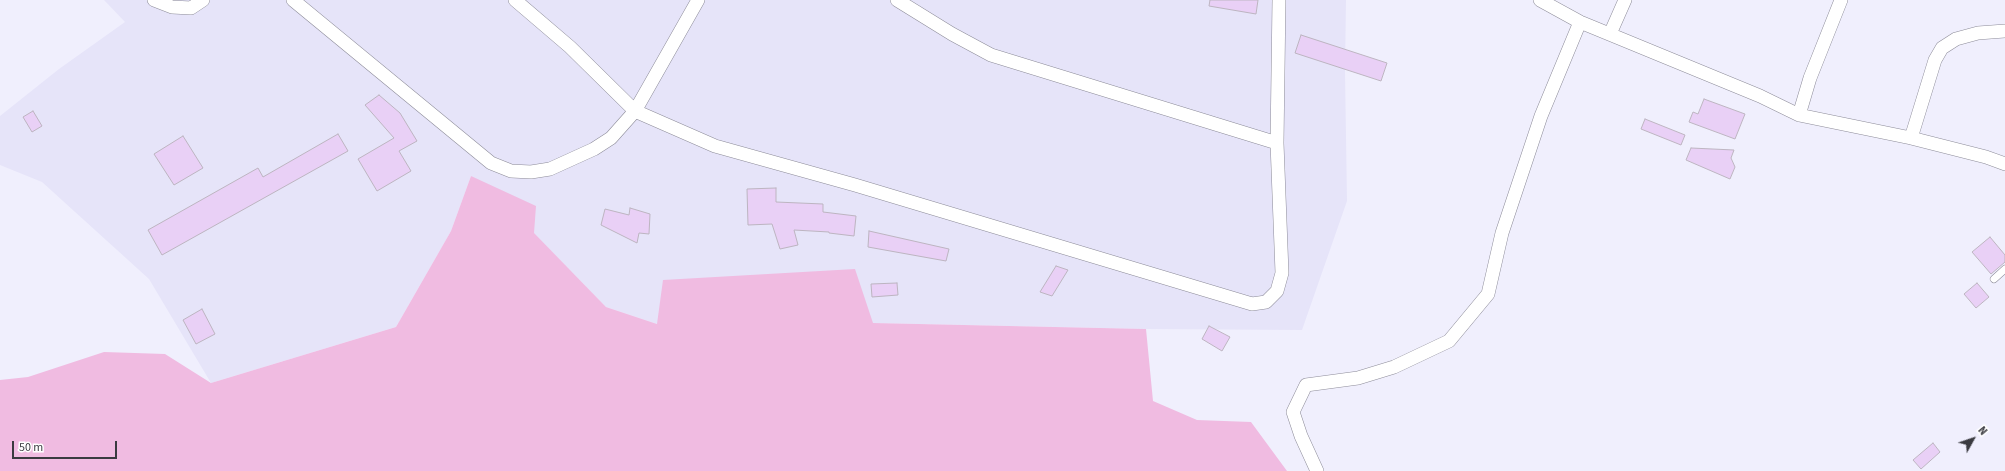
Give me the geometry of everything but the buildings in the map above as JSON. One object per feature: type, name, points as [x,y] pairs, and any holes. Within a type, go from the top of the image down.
[{"type":"street","points":[[154,0],[172,7],[191,8],[203,0]]},
{"type":"street","points":[[293,0],[491,163],[511,172],[531,172],[550,168],[594,149],[610,138],[635,112],[698,0]]},
{"type":"street","points":[[515,0],[570,47],[635,112],[716,146],[855,185],[1252,304],[1266,302],[1277,291],[1282,273],[1277,143],[1279,0]]},
{"type":"street","points":[[1540,0],[1580,22],[1760,96],[1799,115],[1911,138],[1986,157],[2005,164]]},
{"type":"street","points":[[1610,34],[1625,0]]},
{"type":"street","points":[[1799,115],[1810,78],[1841,0]]},
{"type":"street","points":[[903,1],[952,34],[991,55],[1277,143]]},
{"type":"street","points":[[1317,471],[1301,436],[1293,412],[1306,385],[1365,376],[1394,367],[1449,341],[1488,294],[1502,233],[1541,116],[1580,22]]},
{"type":"street","points":[[1911,138],[1935,60],[1942,48],[1956,39],[1978,33],[2005,31]]},
{"type":"lane","points":[[1994,279],[2005,269]]},
{"type":"shaded area","points":[[104,0],[1346,0],[1345,72],[1347,201],[1302,330],[1146,329],[872,323],[657,324],[606,307],[533,233],[471,176],[451,231],[396,327],[211,383],[149,279],[42,182],[0,165],[0,116],[59,69],[125,22]]},
{"type":"shaded area","points":[[471,176],[536,206],[534,233],[606,307],[657,324],[663,280],[855,269],[873,323],[1146,329],[1153,401],[1197,420],[1251,422],[1287,471],[0,471],[0,380],[28,377],[104,352],[165,354],[211,383],[396,327],[451,231]]}]
